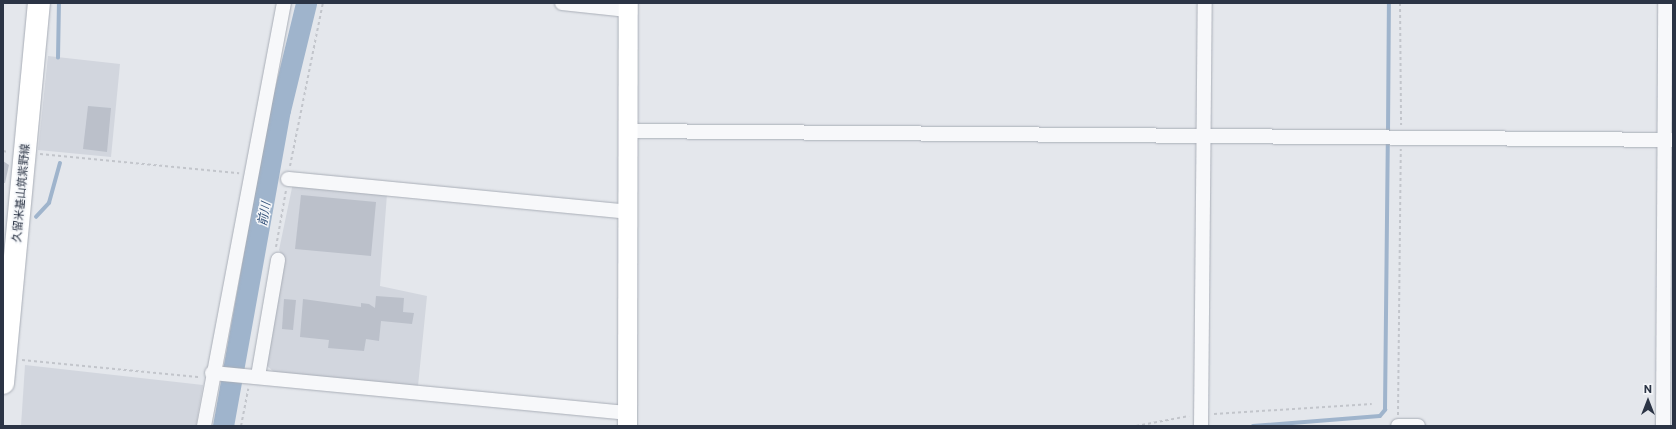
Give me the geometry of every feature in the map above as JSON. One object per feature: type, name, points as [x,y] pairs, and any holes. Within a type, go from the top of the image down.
[{"type":"main road","name":"久留米基山筑紫野線","points":[[3,383],[39,3]]},
{"type":"street","points":[[204,426],[216,375],[250,175],[284,3]]},
{"type":"street","points":[[216,375],[252,376],[627,419],[628,6],[562,3]]},
{"type":"street","points":[[1202,420],[1205,3]]},
{"type":"street","points":[[1663,426],[1668,140],[1665,3]]},
{"type":"street","points":[[628,131],[1668,140]]},
{"type":"street","points":[[288,179],[628,212]]},
{"type":"street","points":[[252,376],[278,260]]},
{"type":"street","points":[[1398,426],[1418,426]]},
{"type":"path","points":[[278,260],[275,250],[323,3]]},
{"type":"path","points":[[1398,426],[1399,170],[1402,137],[1400,3]]},
{"type":"path","points":[[3,151],[250,175]]},
{"type":"path","points":[[5,358],[216,375]]},
{"type":"path","points":[[241,426],[249,383],[252,376]]},
{"type":"path","points":[[1136,426],[1250,414],[1372,404]]},
{"type":"shaded area","points":[[48,56],[120,64],[111,157],[38,150]]},
{"type":"shaded area","points":[[293,183],[387,194],[380,286],[427,296],[418,386],[274,372],[266,365],[284,258],[279,250]]},
{"type":"shaded area","points":[[25,365],[203,385],[196,426],[21,426]]},
{"type":"building","points":[[88,106],[111,108],[107,152],[83,149]]},
{"type":"building","points":[[3,161],[9,165],[5,183],[3,183]]},
{"type":"building","points":[[301,195],[376,202],[371,256],[295,249]]},
{"type":"building","points":[[376,296],[404,298],[403,312],[414,313],[412,324],[381,321],[379,341],[366,339],[364,351],[328,348],[329,340],[300,337],[303,299],[361,307],[361,303],[369,304],[375,308]]},
{"type":"building","points":[[284,299],[296,300],[293,330],[282,329]]},
{"type":"waterway","points":[[58,58],[59,3]]},
{"type":"waterway","name":"前川","points":[[223,426],[280,110],[306,3]]},
{"type":"waterway","points":[[1388,134],[1389,3]]},
{"type":"waterway","points":[[1253,426],[1380,416],[1385,410],[1388,140]]},
{"type":"waterway","points":[[36,217],[49,203],[60,163]]}]
